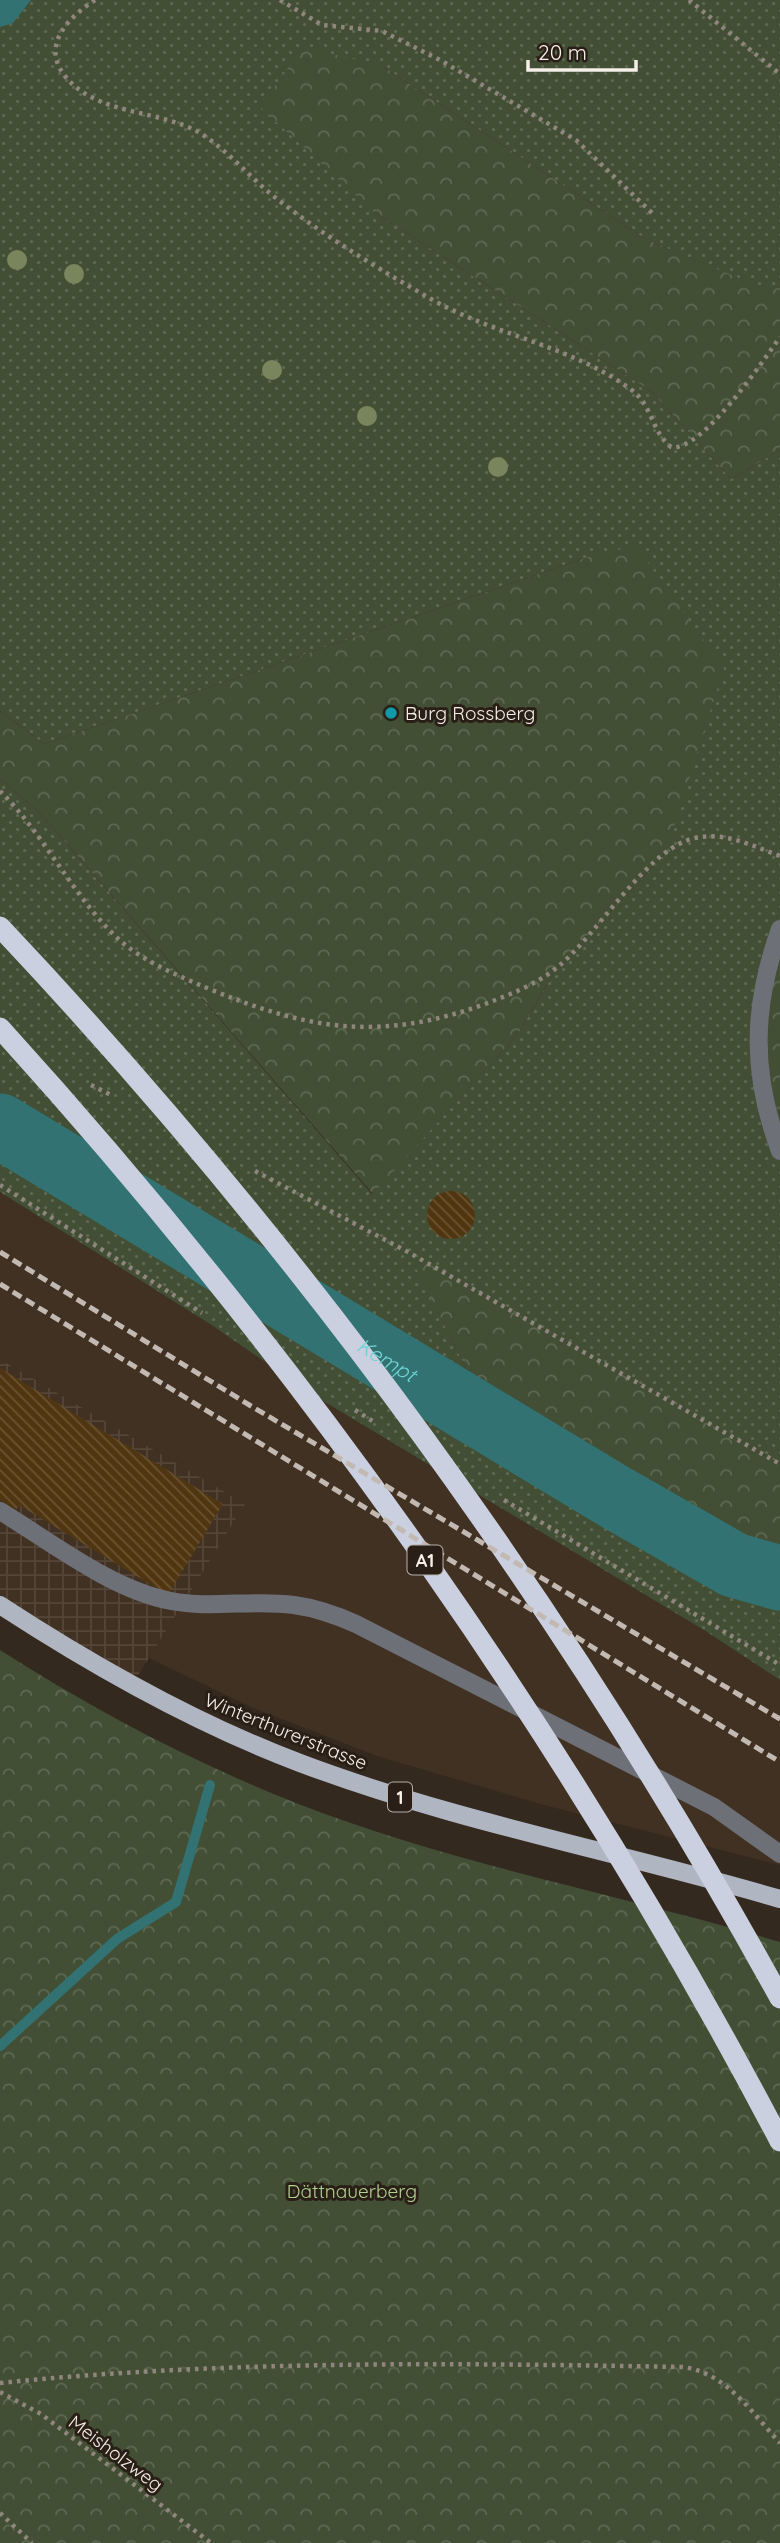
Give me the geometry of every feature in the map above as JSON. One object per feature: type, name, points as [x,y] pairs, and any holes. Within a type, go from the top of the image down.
[{"type":"highway","points":[[0,928],[214,1170],[396,1403],[510,1563],[619,1727],[780,1998]]},
{"type":"highway","name":"A1","points":[[0,1028],[99,1139],[214,1278],[399,1522],[508,1681],[613,1846],[712,2015],[780,2141]]},
{"type":"main road","name":"Winterthurerstrasse","points":[[0,1605],[81,1656],[164,1702],[300,1763],[439,1809],[780,1899]]},
{"type":"street","points":[[780,929],[762,987],[757,1037],[761,1083],[780,1151]]},
{"type":"street","points":[[0,1511],[114,1580],[151,1596],[202,1605],[292,1604],[356,1624],[714,1807],[780,1854]]},
{"type":"path","points":[[95,0],[65,24],[55,50],[64,76],[74,85],[106,103],[191,129],[219,148],[291,210],[418,291],[464,316],[560,352],[619,382],[640,397],[659,435],[671,447],[684,446],[718,415],[780,337]]},
{"type":"path","points":[[280,0],[322,25],[382,31],[440,60],[576,140],[652,213]]},
{"type":"path","points":[[689,0],[780,74]]},
{"type":"path","points":[[0,790],[124,943],[192,981],[262,1010],[300,1021],[346,1027],[396,1026],[421,1022],[471,1009],[526,987],[573,953],[650,867],[690,840],[710,836],[733,839],[780,856]]},
{"type":"path","points":[[83,1080],[120,1100]]},
{"type":"path","points":[[254,1170],[408,1252],[780,1464]]},
{"type":"path","points":[[0,2382],[145,2371],[435,2362],[682,2367],[712,2375],[726,2385],[780,2443]]},
{"type":"path","name":"Meisholzweg","points":[[0,2392],[41,2414],[211,2543]]},
{"type":"path","points":[[0,2513],[32,2543]]},
{"type":"shaded area","points":[[0,1192],[210,1324],[310,1393],[707,1632],[780,1680],[780,1865],[544,1805],[377,1756],[251,1707],[149,1658],[244,1504],[0,1359]]},
{"type":"shaded area","points":[[0,1359],[245,1504],[132,1685],[0,1605]]},
{"type":"green space","points":[[0,0],[780,0],[780,287],[766,290],[647,240],[382,66],[374,212],[651,391],[731,479],[780,450],[780,1464],[409,1253],[471,1379],[780,1587],[780,1680],[707,1632],[310,1393],[210,1324],[0,1192],[0,779],[40,813],[372,1194],[518,1034],[557,968],[666,853],[594,555],[44,744],[0,711]]},
{"type":"green space","points":[[303,47],[382,66],[647,240],[766,289],[780,287],[780,450],[731,479],[651,391],[374,212],[260,107]]},
{"type":"green space","points":[[636,546],[724,668],[666,853],[557,968],[518,1034],[373,1194],[40,813],[0,779],[0,711],[44,744],[594,555]]},
{"type":"green space","points":[[780,929],[780,1151],[761,1083],[770,957]]},
{"type":"green space","points":[[408,1252],[780,1464],[780,1587],[471,1379]]},
{"type":"green space","name":"Dättnauerberg","points":[[0,1650],[144,1734],[296,1803],[415,1844],[780,1942],[780,2543],[0,2543]]},
{"type":"water","points":[[0,0],[31,0],[13,23],[0,27]]},
{"type":"building","points":[[451,1191],[468,1198],[475,1215],[468,1232],[451,1239],[434,1232],[427,1215],[434,1198]]},
{"type":"building","points":[[0,1368],[223,1504],[168,1595],[19,1505],[16,1510],[0,1500]]},
{"type":"waterway","name":"Kempt","points":[[0,1126],[615,1497],[734,1565],[780,1578]]},
{"type":"waterway","points":[[0,2046],[117,1939],[176,1902],[210,1785]]},
{"type":"railway","points":[[0,1252],[251,1406],[780,1719]]},
{"type":"railway","points":[[0,1284],[780,1762]]},
{"type":"place","name":"Burg Rossberg","points":[[391,713]]}]
